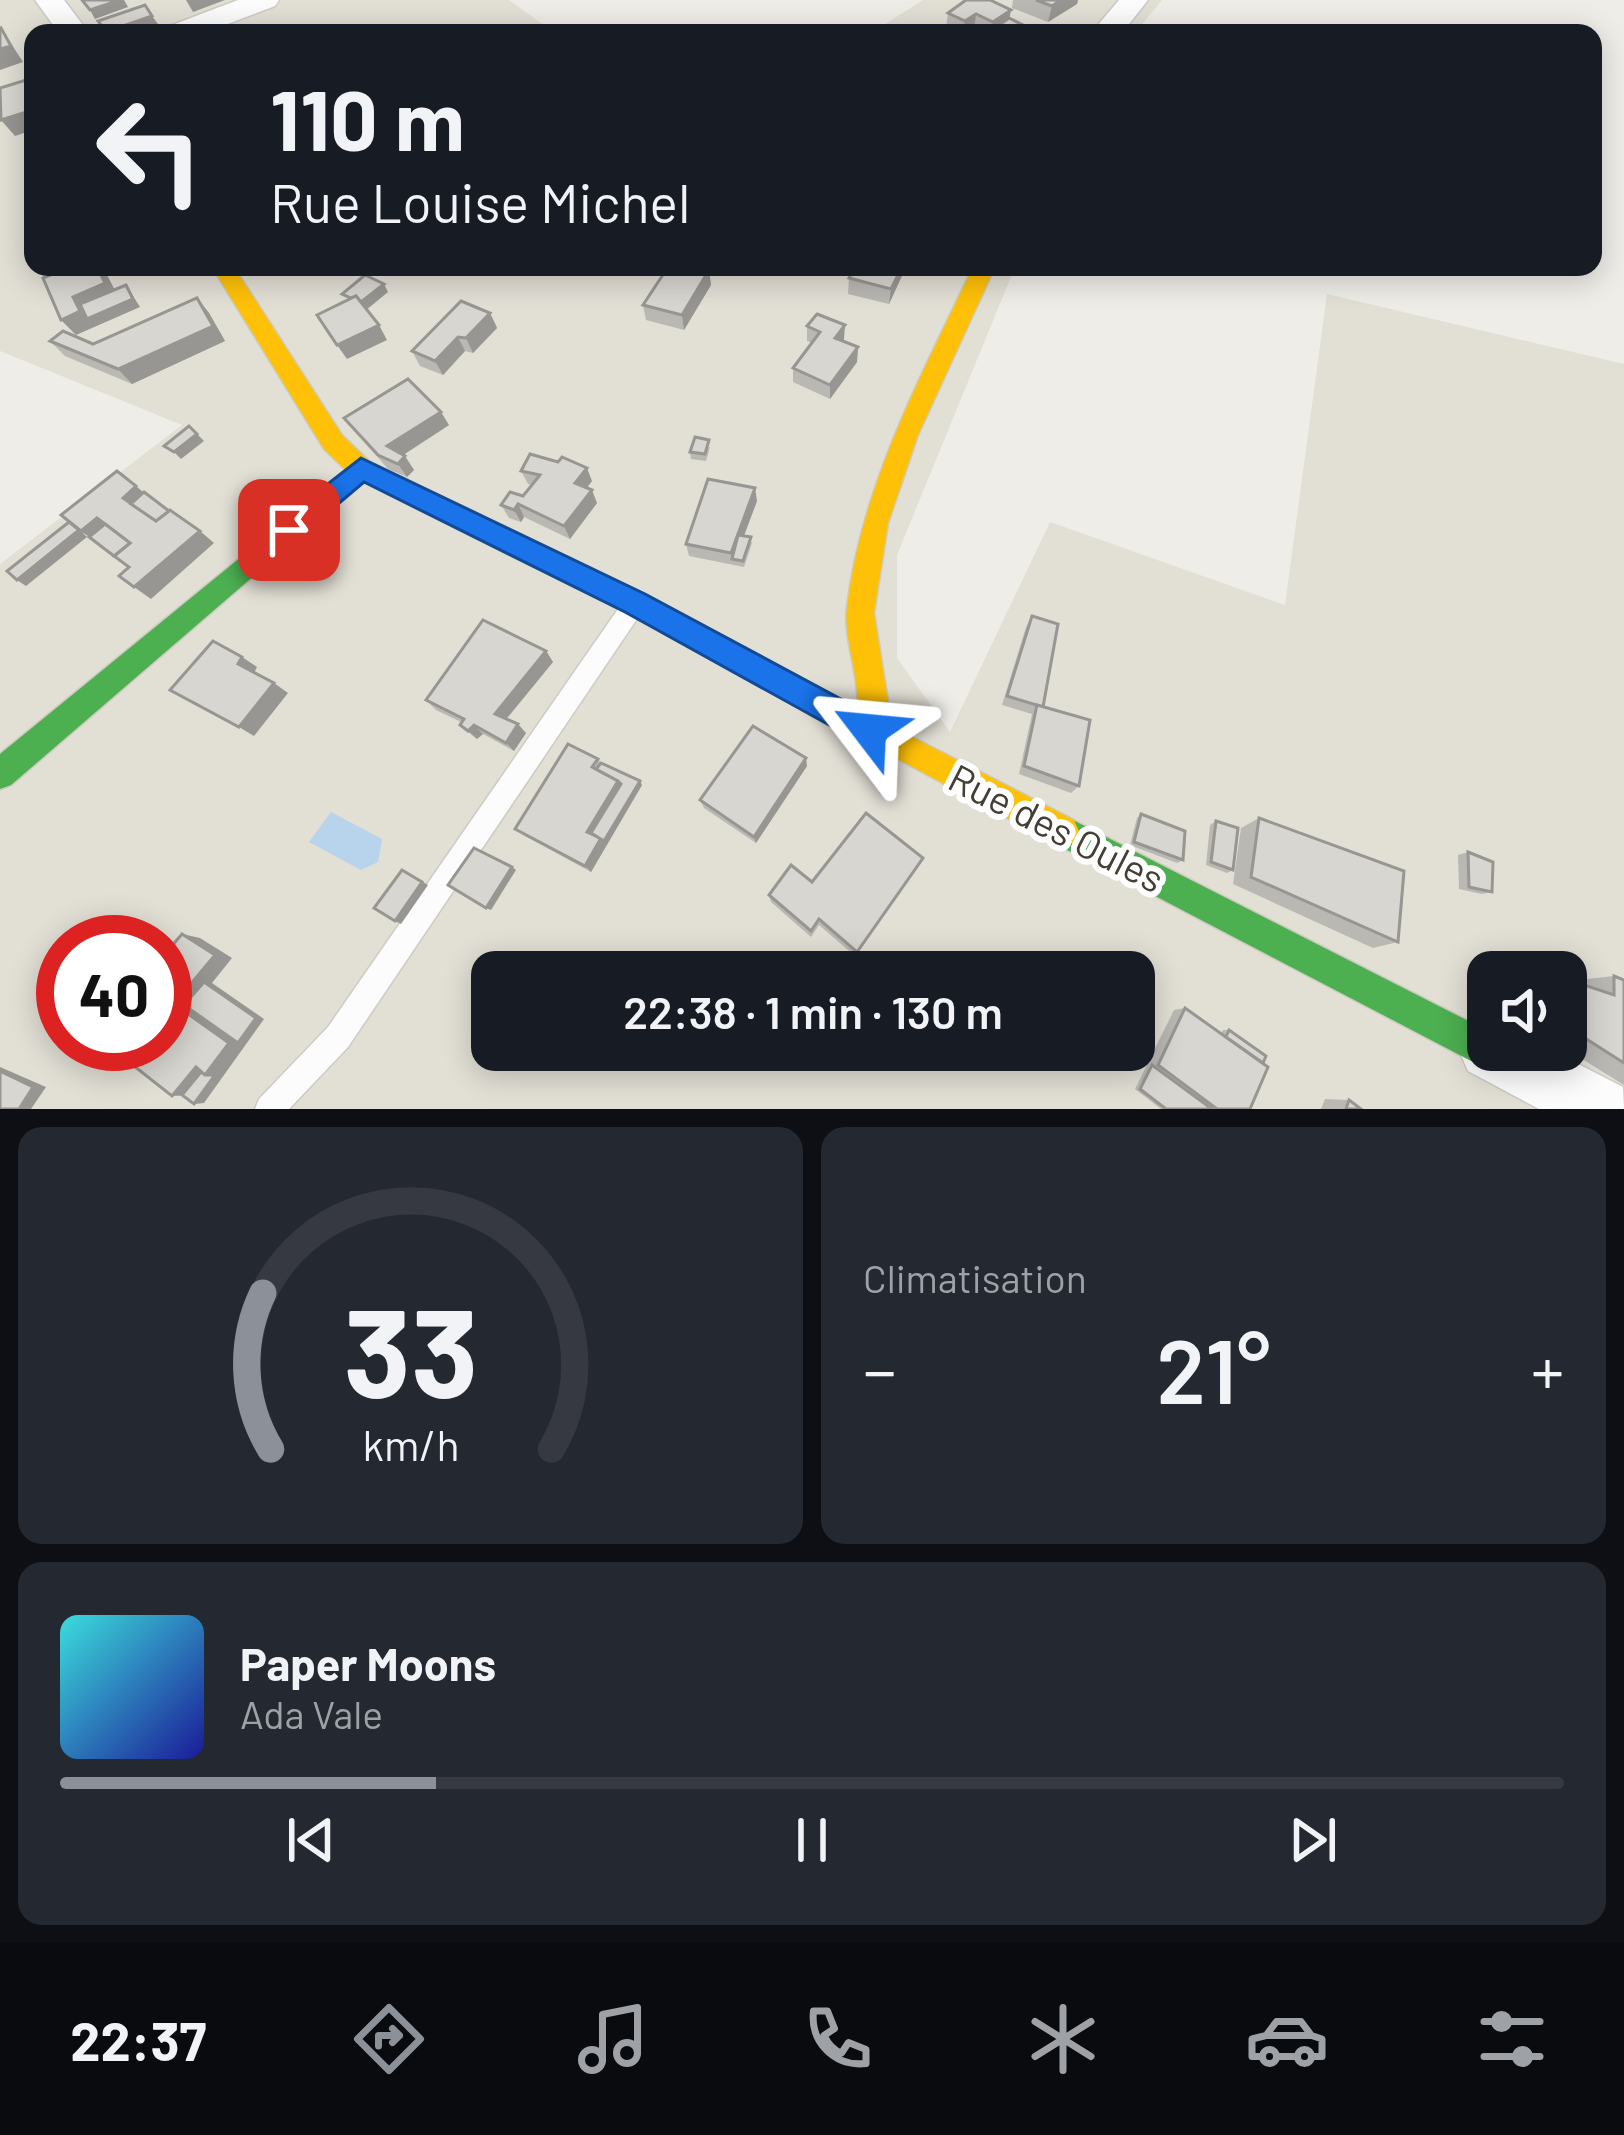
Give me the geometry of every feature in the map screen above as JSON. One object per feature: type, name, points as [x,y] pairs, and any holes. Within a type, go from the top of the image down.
[{"type":"street","points":[[49,0],[67,24]]},
{"type":"street","points":[[201,24],[265,0]]},
{"type":"street","points":[[1114,24],[1134,0]]},
{"type":"street","points":[[0,774],[361,469],[333,442],[229,276]]},
{"type":"street","points":[[869,730],[876,708],[859,616],[874,531],[902,446],[980,276]]},
{"type":"street","name":"Rue des Oules","points":[[361,469],[635,603],[869,730],[1467,1039]]},
{"type":"street","name":"Rue des Oules","points":[[1528,1071],[1601,1109]]},
{"type":"lane","points":[[268,1109],[338,1037],[635,603]]},
{"type":"shaded area","points":[[0,0],[509,0],[542,24],[24,24],[24,276],[1011,276],[897,555],[897,658],[950,732],[1050,522],[1285,605],[1327,294],[1624,364],[1624,1109],[0,1109],[0,564],[182,425],[0,351]]},
{"type":"shaded area","points":[[923,0],[1162,0],[1142,24],[885,24]]},
{"type":"water","points":[[331,812],[382,839],[378,862],[361,870],[309,842]]},
{"type":"building","points":[[82,0],[120,0],[90,10]]},
{"type":"building","points":[[966,0],[990,0],[1011,10],[993,22],[976,14],[965,21],[948,13]]},
{"type":"building","points":[[145,5],[152,16],[129,24],[98,21]]},
{"type":"building","points":[[0,29],[11,46],[0,49]]},
{"type":"building","points":[[24,81],[24,113],[1,120],[0,88]]},
{"type":"building","points":[[102,276],[105,283],[73,297],[80,311],[61,320],[43,278]]},
{"type":"building","points":[[364,276],[384,284],[361,302],[342,294]]},
{"type":"building","points":[[662,276],[705,276],[682,315],[643,305]]},
{"type":"building","points":[[850,276],[898,276],[891,289]]},
{"type":"building","points":[[126,285],[133,299],[87,319],[80,304]]},
{"type":"building","points":[[356,296],[379,325],[337,345],[317,315]]},
{"type":"building","points":[[197,298],[213,326],[118,369],[50,341],[63,331],[93,344]]},
{"type":"building","points":[[461,301],[490,313],[435,361],[412,351]]},
{"type":"building","points":[[817,314],[845,325],[835,338],[858,347],[830,385],[793,368],[820,332],[807,326]]},
{"type":"building","points":[[408,379],[441,412],[387,446],[405,456],[398,464],[378,455],[344,418]]},
{"type":"building","points":[[189,426],[197,434],[174,452],[164,446]]},
{"type":"building","points":[[695,437],[709,440],[705,454],[690,452]]},
{"type":"building","points":[[530,454],[558,462],[562,457],[587,468],[575,483],[592,490],[564,526],[518,504],[514,510],[501,505],[510,492],[523,496],[540,475],[521,471]]},
{"type":"building","points":[[117,471],[136,486],[123,498],[156,521],[170,510],[200,531],[134,587],[119,576],[129,567],[114,556],[130,543],[97,518],[81,531],[61,515]]},
{"type":"building","points":[[708,479],[755,488],[731,553],[686,544]]},
{"type":"building","points":[[144,492],[169,511],[156,521],[131,504]]},
{"type":"building","points":[[69,522],[79,530],[17,580],[7,571]]},
{"type":"building","points":[[105,524],[130,543],[114,556],[89,537]]},
{"type":"building","points":[[738,535],[751,537],[743,561],[732,559]]},
{"type":"building","points":[[1032,616],[1058,624],[1043,707],[1007,696]]},
{"type":"building","points":[[483,620],[546,651],[495,714],[518,724],[506,743],[474,725],[468,731],[460,725],[464,719],[426,700]]},
{"type":"building","points":[[213,641],[242,657],[238,664],[274,683],[239,727],[170,690]]},
{"type":"building","points":[[1037,705],[1090,720],[1079,786],[1024,766]]},
{"type":"building","points":[[753,726],[806,758],[754,837],[700,800]]},
{"type":"building","points":[[568,744],[598,759],[592,767],[618,781],[587,832],[601,838],[585,866],[515,829]]},
{"type":"building","points":[[601,763],[640,781],[604,841],[591,833],[621,784],[596,769]]},
{"type":"building","points":[[866,813],[923,858],[858,951],[819,919],[811,931],[769,895],[791,865],[812,882]]},
{"type":"building","points":[[1141,814],[1185,831],[1183,860],[1134,842]]},
{"type":"building","points":[[1259,818],[1404,871],[1398,942],[1251,877]]},
{"type":"building","points":[[1216,821],[1238,828],[1233,870],[1211,862]]},
{"type":"building","points":[[474,848],[512,867],[486,908],[448,885]]},
{"type":"building","points":[[1468,852],[1493,862],[1492,892],[1469,887]]},
{"type":"building","points":[[402,870],[422,882],[395,921],[374,908]]},
{"type":"building","points":[[192,940],[215,955],[192,982]]},
{"type":"building","points":[[1614,976],[1624,980],[1624,1063],[1587,1039],[1587,986],[1614,995]]},
{"type":"building","points":[[204,982],[256,1018],[238,1043],[192,1011],[192,996]]},
{"type":"building","points":[[1185,1008],[1268,1067],[1250,1109],[1217,1109],[1158,1065]]},
{"type":"building","points":[[192,1017],[229,1043],[205,1075],[196,1067],[172,1096],[140,1071],[192,1071]]},
{"type":"building","points":[[1229,1030],[1266,1056],[1263,1063],[1226,1037]]},
{"type":"building","points":[[1155,1067],[1212,1109],[1166,1109],[1140,1089]]},
{"type":"building","points":[[0,1071],[33,1087],[19,1109],[0,1109]]},
{"type":"building","points":[[201,1072],[215,1075],[194,1104],[182,1095]]},
{"type":"traffic: fast","points":[[0,774],[361,469]]},
{"type":"traffic: fast","points":[[1063,831],[1467,1039]]},
{"type":"traffic: slow","points":[[229,276],[333,442],[361,469],[635,603],[869,731]]},
{"type":"traffic: slow","points":[[980,276],[906,435],[875,523],[860,613],[873,701],[869,731],[1063,831]]},
{"type":"route","points":[[289,530],[361,469],[635,603],[869,730]]}]
